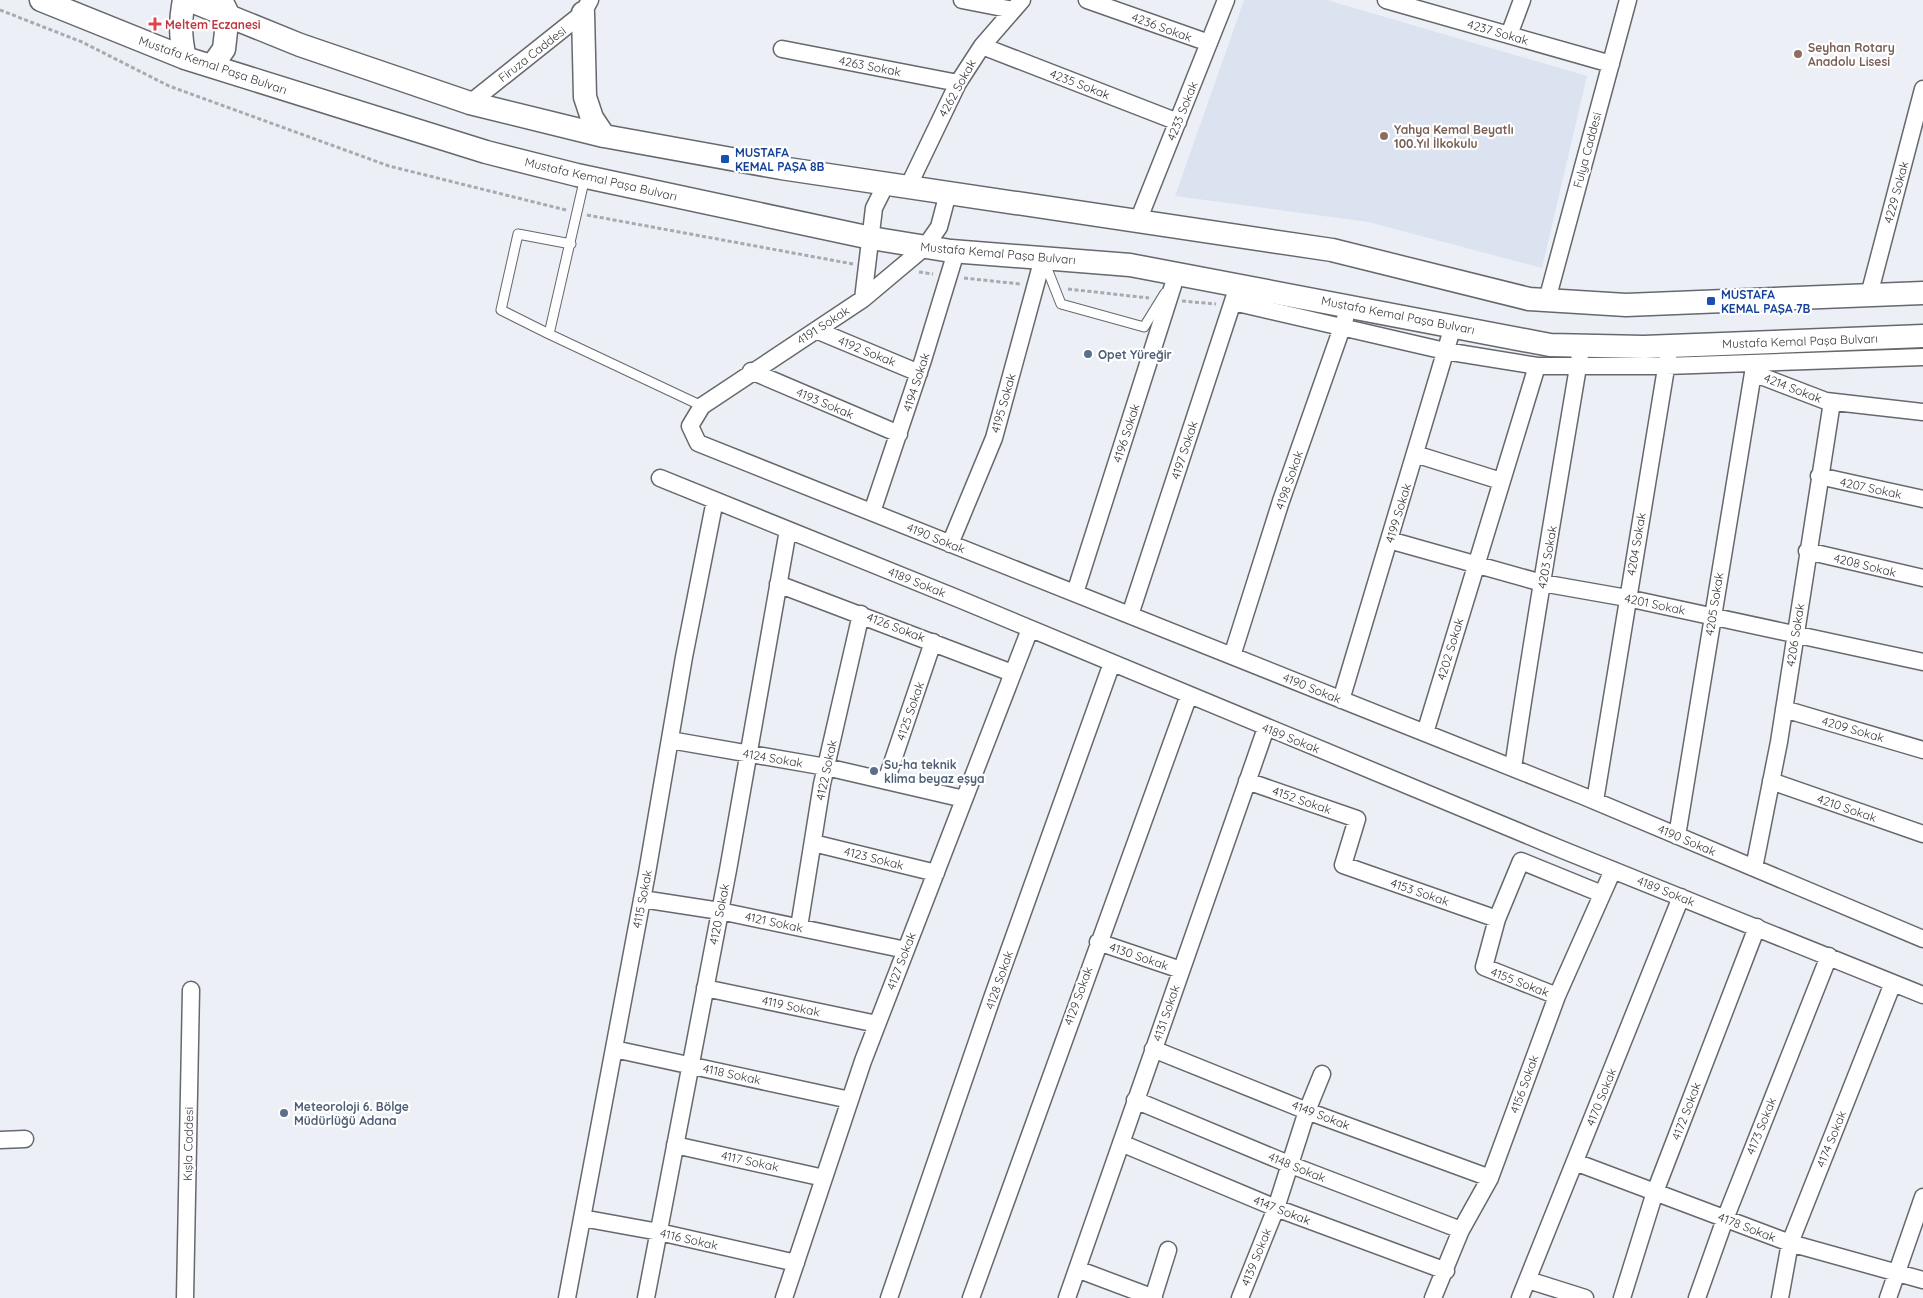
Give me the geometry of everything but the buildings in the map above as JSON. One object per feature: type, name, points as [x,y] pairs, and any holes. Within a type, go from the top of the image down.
[{"type":"main road","name":"Mustafa Kemal Paşa Bulvarı","points":[[42,0],[185,58],[486,152],[585,176],[871,238],[956,252],[1130,264],[1177,273],[1236,293],[1350,305],[1550,345],[1580,355],[1668,356],[1752,360],[1923,336]]},
{"type":"main road","points":[[184,0],[180,37],[185,58]]},
{"type":"main road","points":[[189,0],[225,7],[300,44],[470,103],[604,136],[734,160],[886,184],[1332,250],[1529,299],[1626,304],[1923,293]]},
{"type":"main road","points":[[212,66],[224,49],[225,7]]},
{"type":"main road","points":[[586,7],[585,98],[592,118],[604,136]]},
{"type":"street","points":[[962,0],[1018,5]]},
{"type":"street","name":"4236 Sokak","points":[[1087,0],[1209,43]]},
{"type":"street","name":"4233 Sokak","points":[[1138,221],[1226,0]]},
{"type":"street","name":"4237 Sokak","points":[[1386,0],[1442,8],[1509,35],[1611,64]]},
{"type":"street","points":[[1509,35],[1522,0]]},
{"type":"street","name":"Fulya Caddesi","points":[[1547,300],[1628,0]]},
{"type":"street","name":"4262 Sokak","points":[[908,187],[958,83],[982,46],[1018,5]]},
{"type":"street","name":"Firuza Caddesi","points":[[470,103],[586,7]]},
{"type":"street","name":"4235 Sokak","points":[[982,46],[1178,122]]},
{"type":"street","name":"4263 Sokak","points":[[782,49],[958,83]]},
{"type":"street","name":"4229 Sokak","points":[[1869,295],[1923,88]]},
{"type":"street","points":[[863,299],[874,208],[886,184]]},
{"type":"street","name":"4191 Sokak","points":[[698,443],[690,426],[702,406],[751,371],[863,299],[925,247],[939,227],[948,193]]},
{"type":"street","name":"4194 Sokak","points":[[872,512],[919,373],[956,252]]},
{"type":"street","name":"4195 Sokak","points":[[950,544],[994,438],[1043,258]]},
{"type":"street","name":"4196 Sokak","points":[[1075,593],[1177,273]]},
{"type":"street","points":[[1236,293],[1342,328],[1446,351],[1538,366],[1580,355]]},
{"type":"street","name":"4197 Sokak","points":[[1130,615],[1236,293]]},
{"type":"street","name":"4198 Sokak","points":[[1232,656],[1281,501],[1350,305]]},
{"type":"street","name":"4199 Sokak","points":[[1341,700],[1453,326]]},
{"type":"street","name":"4192 Sokak","points":[[816,330],[919,373]]},
{"type":"street","name":"4203 Sokak","points":[[1513,768],[1580,355]]},
{"type":"street","name":"4204 Sokak","points":[[1595,801],[1668,356]]},
{"type":"street","points":[[1752,360],[1923,357]]},
{"type":"street","name":"4214 Sokak","points":[[1752,360],[1832,402],[1923,412]]},
{"type":"street","name":"4205 Sokak","points":[[1677,836],[1752,360]]},
{"type":"street","name":"4202 Sokak","points":[[1425,733],[1475,564],[1538,366]]},
{"type":"street","name":"4193 Sokak","points":[[751,371],[899,434]]},
{"type":"street","name":"4206 Sokak","points":[[1754,868],[1784,709],[1807,551],[1832,402]]},
{"type":"street","name":"4190 Sokak","points":[[698,443],[1595,801],[1923,939]]},
{"type":"street","points":[[1415,454],[1502,481]]},
{"type":"street","name":"4207 Sokak","points":[[1819,476],[1923,499]]},
{"type":"street","name":"4189 Sokak","points":[[660,478],[1030,629],[1266,728],[1923,995]]},
{"type":"street","name":"4115 Sokak","points":[[567,1298],[642,899],[684,657],[715,500]]},
{"type":"street","name":"4120 Sokak","points":[[646,1298],[720,910],[788,530]]},
{"type":"street","name":"4201 Sokak","points":[[1390,540],[1542,583],[1627,598],[1923,662]]},
{"type":"street","name":"4208 Sokak","points":[[1807,551],[1923,578]]},
{"type":"street","name":"4126 Sokak","points":[[778,584],[1012,673]]},
{"type":"street","name":"4122 Sokak","points":[[799,927],[826,766],[861,614]]},
{"type":"street","name":"4127 Sokak","points":[[784,1298],[877,1024],[1030,629]]},
{"type":"street","name":"4125 Sokak","points":[[886,780],[933,642]]},
{"type":"street","name":"4128 Sokak","points":[[889,1298],[992,998],[1112,663]]},
{"type":"street","name":"4129 Sokak","points":[[971,1298],[1098,942],[1189,695]]},
{"type":"street","name":"4209 Sokak","points":[[1784,709],[1923,750]]},
{"type":"street","name":"4131 Sokak","points":[[1067,1298],[1266,728]]},
{"type":"street","name":"4124 Sokak","points":[[670,740],[826,766],[964,799]]},
{"type":"street","name":"4152 Sokak","points":[[1247,781],[1357,820],[1343,865]]},
{"type":"street","name":"4210 Sokak","points":[[1771,781],[1923,834]]},
{"type":"street","name":"4123 Sokak","points":[[813,843],[936,873]]},
{"type":"street","points":[[1497,919],[1521,860],[1602,894]]},
{"type":"street","name":"4153 Sokak","points":[[1343,865],[1497,919]]},
{"type":"street","name":"4156 Sokak","points":[[1434,1298],[1461,1230],[1490,1178],[1557,996],[1613,870]]},
{"type":"street","name":"4170 Sokak","points":[[1520,1298],[1681,897]]},
{"type":"street","name":"4121 Sokak","points":[[642,899],[720,910],[906,950]]},
{"type":"street","name":"4155 Sokak","points":[[1497,919],[1484,968],[1557,996]]},
{"type":"street","name":"4172 Sokak","points":[[1622,1298],[1655,1192],[1757,927]]},
{"type":"street","name":"4130 Sokak","points":[[1098,942],[1181,970]]},
{"type":"street","name":"4173 Sokak","points":[[1697,1298],[1725,1219],[1829,956]]},
{"type":"street","name":"4174 Sokak","points":[[1780,1298],[1790,1243],[1893,983]]},
{"type":"street","name":"4119 Sokak","points":[[705,988],[877,1024]]},
{"type":"street","name":"Kışla Caddesi","points":[[185,1298],[191,990]]},
{"type":"street","name":"4118 Sokak","points":[[614,1049],[850,1100]]},
{"type":"street","name":"4149 Sokak","points":[[1153,1049],[1307,1111],[1490,1178]]},
{"type":"street","name":"4139 Sokak","points":[[1240,1298],[1276,1208],[1307,1111],[1322,1074]]},
{"type":"street","name":"4148 Sokak","points":[[1136,1100],[1291,1165],[1461,1230]]},
{"type":"street","points":[[0,1140],[25,1139]]},
{"type":"street","name":"4147 Sokak","points":[[1121,1143],[1276,1208],[1446,1271]]},
{"type":"street","name":"4117 Sokak","points":[[675,1145],[824,1178]]},
{"type":"street","name":"4178 Sokak","points":[[1575,1162],[1790,1243],[1923,1280]]},
{"type":"street","points":[[1888,1298],[1923,1197]]},
{"type":"street","name":"4116 Sokak","points":[[582,1218],[658,1232],[796,1264]]},
{"type":"street","points":[[1077,1269],[1153,1298],[1168,1250]]},
{"type":"street","points":[[1528,1280],[1585,1298]]},
{"type":"lane","points":[[549,334],[585,176]]},
{"type":"lane","points":[[571,244],[518,234],[502,310],[702,406]]},
{"type":"lane","points":[[1043,258],[1061,304],[1144,327],[1177,273]]},
{"type":"shaded area","name":"Yahya Kemal Beyatlı 100.Yıl İlkokulu","points":[[1244,0],[1327,0],[1587,76],[1542,268],[1368,222],[1175,196]]},
{"type":"place","name":"Meltem Eczanesi","points":[[155,24]]},
{"type":"place","name":"Seyhan Rotary Anadolu Lisesi","points":[[1798,54]]},
{"type":"place","name":"Yahya Kemal Beyatlı 100.Yıl İlkokulu","points":[[1384,136]]},
{"type":"place","name":"MUSTAFA KEMAL PAŞA 8B","points":[[725,159]]},
{"type":"place","name":"MUSTAFA KEMAL PAŞA 7B","points":[[1711,301]]},
{"type":"place","name":"Opet Yüreğir","points":[[1088,354]]},
{"type":"place","name":"Su-ha teknik klima beyaz eşya","points":[[874,771]]},
{"type":"place","name":"Meteoroloji 6. Bölge Müdürlüğü Adana","points":[[284,1113]]}]
